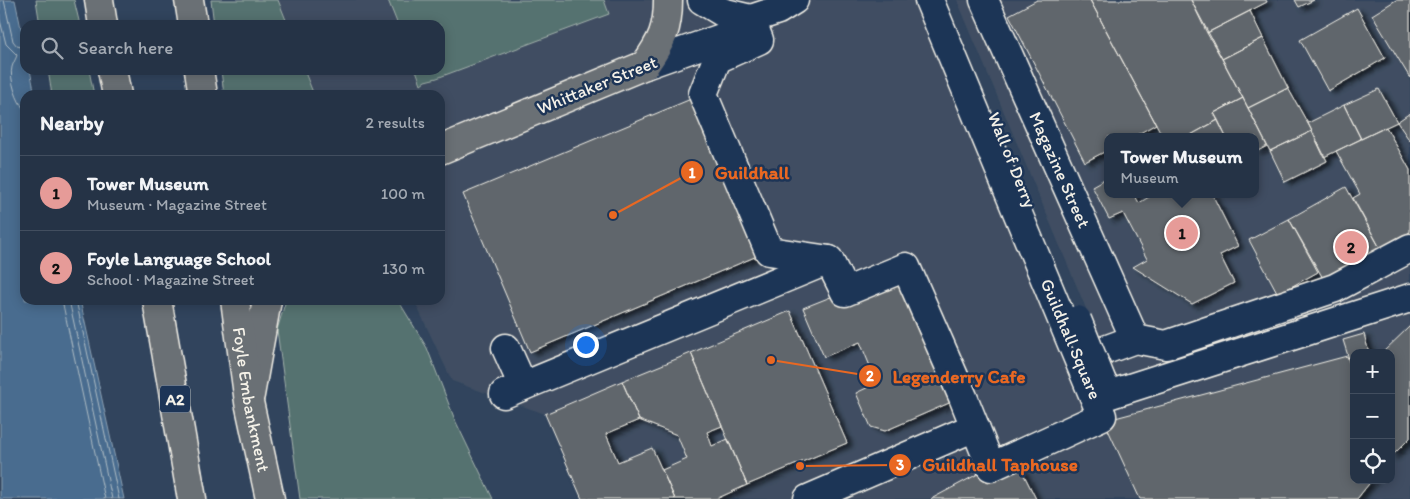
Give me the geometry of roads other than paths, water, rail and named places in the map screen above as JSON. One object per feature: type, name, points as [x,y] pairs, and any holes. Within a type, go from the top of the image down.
[{"type":"main road","points":[[98,0],[103,20]]},
{"type":"main road","points":[[189,0],[191,20]]},
{"type":"main road","points":[[645,65],[657,48],[667,26],[668,0]]},
{"type":"main road","name":"Whittaker Street","points":[[445,148],[645,65]]},
{"type":"main road","points":[[113,75],[116,90]]},
{"type":"main road","points":[[200,75],[202,90]]},
{"type":"main road","name":"A2","points":[[158,305],[192,499]]},
{"type":"main road","name":"Foyle Embankment","points":[[236,305],[249,402],[270,499]]},
{"type":"main road","points":[[249,402],[266,305]]},
{"type":"street","points":[[702,0],[722,12],[751,19],[778,10],[794,0]]},
{"type":"street","points":[[751,19],[783,0]]},
{"type":"street","name":"Guildhall Square","points":[[829,260],[845,292],[906,268],[991,467],[1102,416],[929,0]]},
{"type":"street","name":"Wall of Derry","points":[[946,0],[1108,395],[1410,298]]},
{"type":"street","name":"Magazine Street","points":[[984,0],[1135,339]]},
{"type":"street","name":"Whittaker Street","points":[[645,65],[727,36],[751,19]]},
{"type":"street","points":[[751,19],[759,40],[717,59],[702,94],[769,251],[829,260]]},
{"type":"street","points":[[1105,350],[1135,339],[1166,345],[1334,288],[1410,248]]},
{"type":"street","points":[[506,348],[514,390],[829,260]]},
{"type":"street","points":[[808,499],[975,427]]},
{"type":"water","points":[[0,0],[15,0],[20,24],[20,75],[31,75],[34,90],[20,90],[20,305],[81,305],[124,499],[0,499]]},
{"type":"place","name":"Guildhall","points":[[613,215]]},
{"type":"place","name":"Tower Museum","points":[[1182,233]]},
{"type":"place","name":"Foyle Language School","points":[[1351,247]]},
{"type":"place","name":"Legenderry Cafe","points":[[771,360]]},
{"type":"place","name":"Guildhall Taphouse","points":[[800,466]]}]
